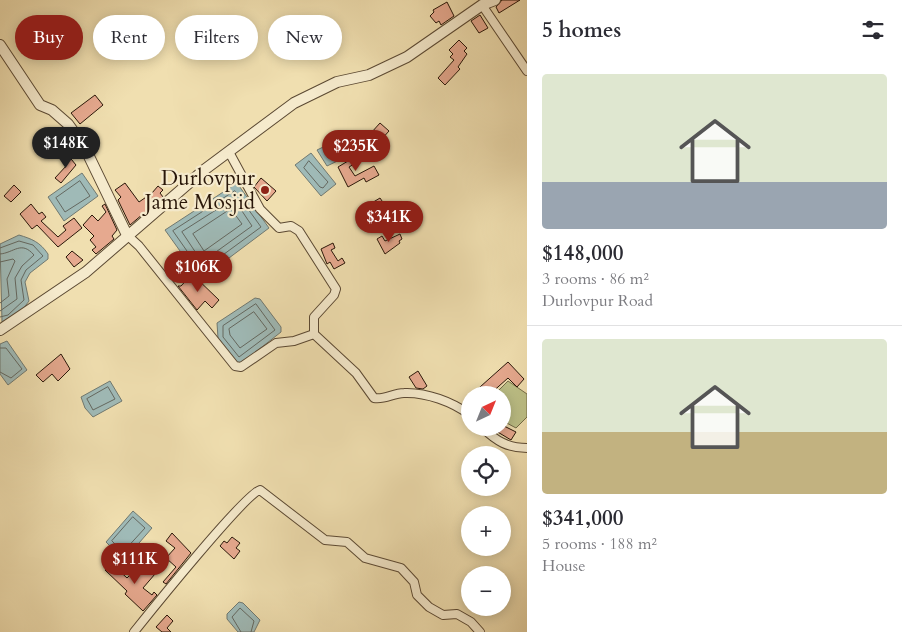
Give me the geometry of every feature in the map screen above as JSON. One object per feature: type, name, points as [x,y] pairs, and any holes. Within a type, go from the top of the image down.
[{"type":"street","points":[[0,330],[86,272],[127,235],[229,152],[294,103],[337,82],[369,75],[407,57],[482,5],[494,0]]},
{"type":"street","points":[[482,5],[527,71]]},
{"type":"street","points":[[0,45],[40,106],[52,110],[68,124],[84,146],[127,235],[139,246],[235,366],[241,367],[276,343],[294,341],[314,334]]},
{"type":"street","points":[[229,152],[266,217],[279,228],[291,226],[299,231],[336,289],[334,295],[314,317],[314,334],[356,373],[374,398],[403,393],[415,394],[451,403],[461,409]]},
{"type":"street","points":[[493,436],[503,444],[516,448],[527,448]]},
{"type":"street","points":[[134,632],[213,538],[258,490],[281,504],[325,540],[348,542],[364,558],[401,568],[414,582],[417,595],[429,607],[443,615],[457,614],[471,622],[480,632]]},
{"type":"green space","points":[[508,381],[527,394],[527,417],[516,428],[511,425],[511,386],[503,386]]},
{"type":"water","points":[[344,137],[354,153],[327,166],[317,150]]},
{"type":"water","points":[[311,153],[336,184],[321,196],[295,165]]},
{"type":"water","points":[[82,173],[98,196],[64,221],[48,197]]},
{"type":"water","points":[[237,183],[269,228],[205,276],[198,276],[165,230]]},
{"type":"water","points":[[19,235],[39,244],[48,254],[48,259],[30,273],[25,282],[29,301],[23,309],[2,322],[0,244]]},
{"type":"water","points":[[255,298],[260,299],[281,327],[281,332],[239,365],[218,338],[217,323]]},
{"type":"water","points":[[7,341],[27,370],[8,385],[0,374],[0,344]]},
{"type":"water","points":[[110,381],[122,401],[93,417],[85,408],[81,397]]},
{"type":"water","points":[[133,511],[152,528],[126,558],[123,559],[106,542]]},
{"type":"water","points":[[239,602],[243,603],[260,620],[254,632],[238,632],[227,619],[227,614]]},
{"type":"building","points":[[502,0],[520,0],[499,13],[496,7]]},
{"type":"building","points":[[447,2],[454,16],[441,25],[439,21],[436,23],[430,16],[434,12],[433,10]]},
{"type":"building","points":[[480,15],[488,28],[479,33],[471,21]]},
{"type":"building","points":[[459,40],[467,48],[464,51],[467,54],[458,67],[460,69],[445,85],[438,78],[454,60],[450,57],[453,54],[449,50]]},
{"type":"building","points":[[95,95],[103,105],[80,124],[71,113]]},
{"type":"building","points":[[380,123],[389,131],[380,141],[371,133]]},
{"type":"building","points":[[357,152],[361,160],[349,167],[355,176],[374,166],[379,175],[366,182],[364,178],[348,187],[338,167],[353,158],[351,154]]},
{"type":"building","points":[[67,154],[76,165],[61,183],[55,178],[67,165],[61,158]]},
{"type":"building","points":[[261,178],[276,191],[267,201],[254,187]]},
{"type":"building","points":[[125,183],[139,202],[158,186],[163,190],[160,193],[163,197],[130,225],[118,200],[121,197],[115,190]]},
{"type":"building","points":[[14,185],[21,192],[11,202],[4,196]]},
{"type":"building","points":[[380,198],[393,217],[378,226],[371,215],[375,213],[370,204]]},
{"type":"building","points":[[31,204],[39,214],[42,212],[46,217],[41,221],[58,237],[66,230],[63,226],[74,218],[82,228],[58,247],[37,225],[32,229],[20,214]]},
{"type":"building","points":[[105,204],[117,230],[112,236],[114,239],[96,254],[92,250],[96,247],[90,240],[94,236],[83,225],[92,215],[98,221],[106,212],[102,206]]},
{"type":"building","points":[[400,234],[402,239],[399,241],[400,243],[385,254],[377,239],[382,236],[385,241]]},
{"type":"building","points":[[333,243],[335,248],[331,250],[338,261],[342,258],[345,263],[334,269],[330,262],[327,264],[321,249]]},
{"type":"building","points":[[72,251],[83,260],[74,267],[66,257]]},
{"type":"building","points":[[192,274],[219,300],[212,308],[205,301],[197,310],[178,286],[181,286]]},
{"type":"building","points":[[61,354],[70,369],[58,381],[52,374],[43,382],[36,375]]},
{"type":"building","points":[[508,362],[524,379],[517,387],[508,378],[499,386],[481,386]]},
{"type":"building","points":[[418,371],[427,386],[423,389],[416,388],[409,377]]},
{"type":"building","points":[[511,430],[516,432],[511,440],[504,436],[511,436]]},
{"type":"building","points":[[172,533],[191,553],[166,584],[163,582],[176,567],[166,558],[175,548],[166,541]]},
{"type":"building","points":[[232,537],[240,543],[236,548],[240,551],[234,559],[220,546],[224,541],[227,543]]},
{"type":"building","points":[[111,563],[127,578],[141,564],[155,574],[143,588],[152,595],[154,592],[157,595],[143,611],[125,594],[127,591],[105,570]]},
{"type":"building","points":[[167,615],[173,621],[167,628],[171,632],[162,632],[156,627]]},
{"type":"place","name":"Durlovpur Jame Mosjid","points":[[265,190]]}]
